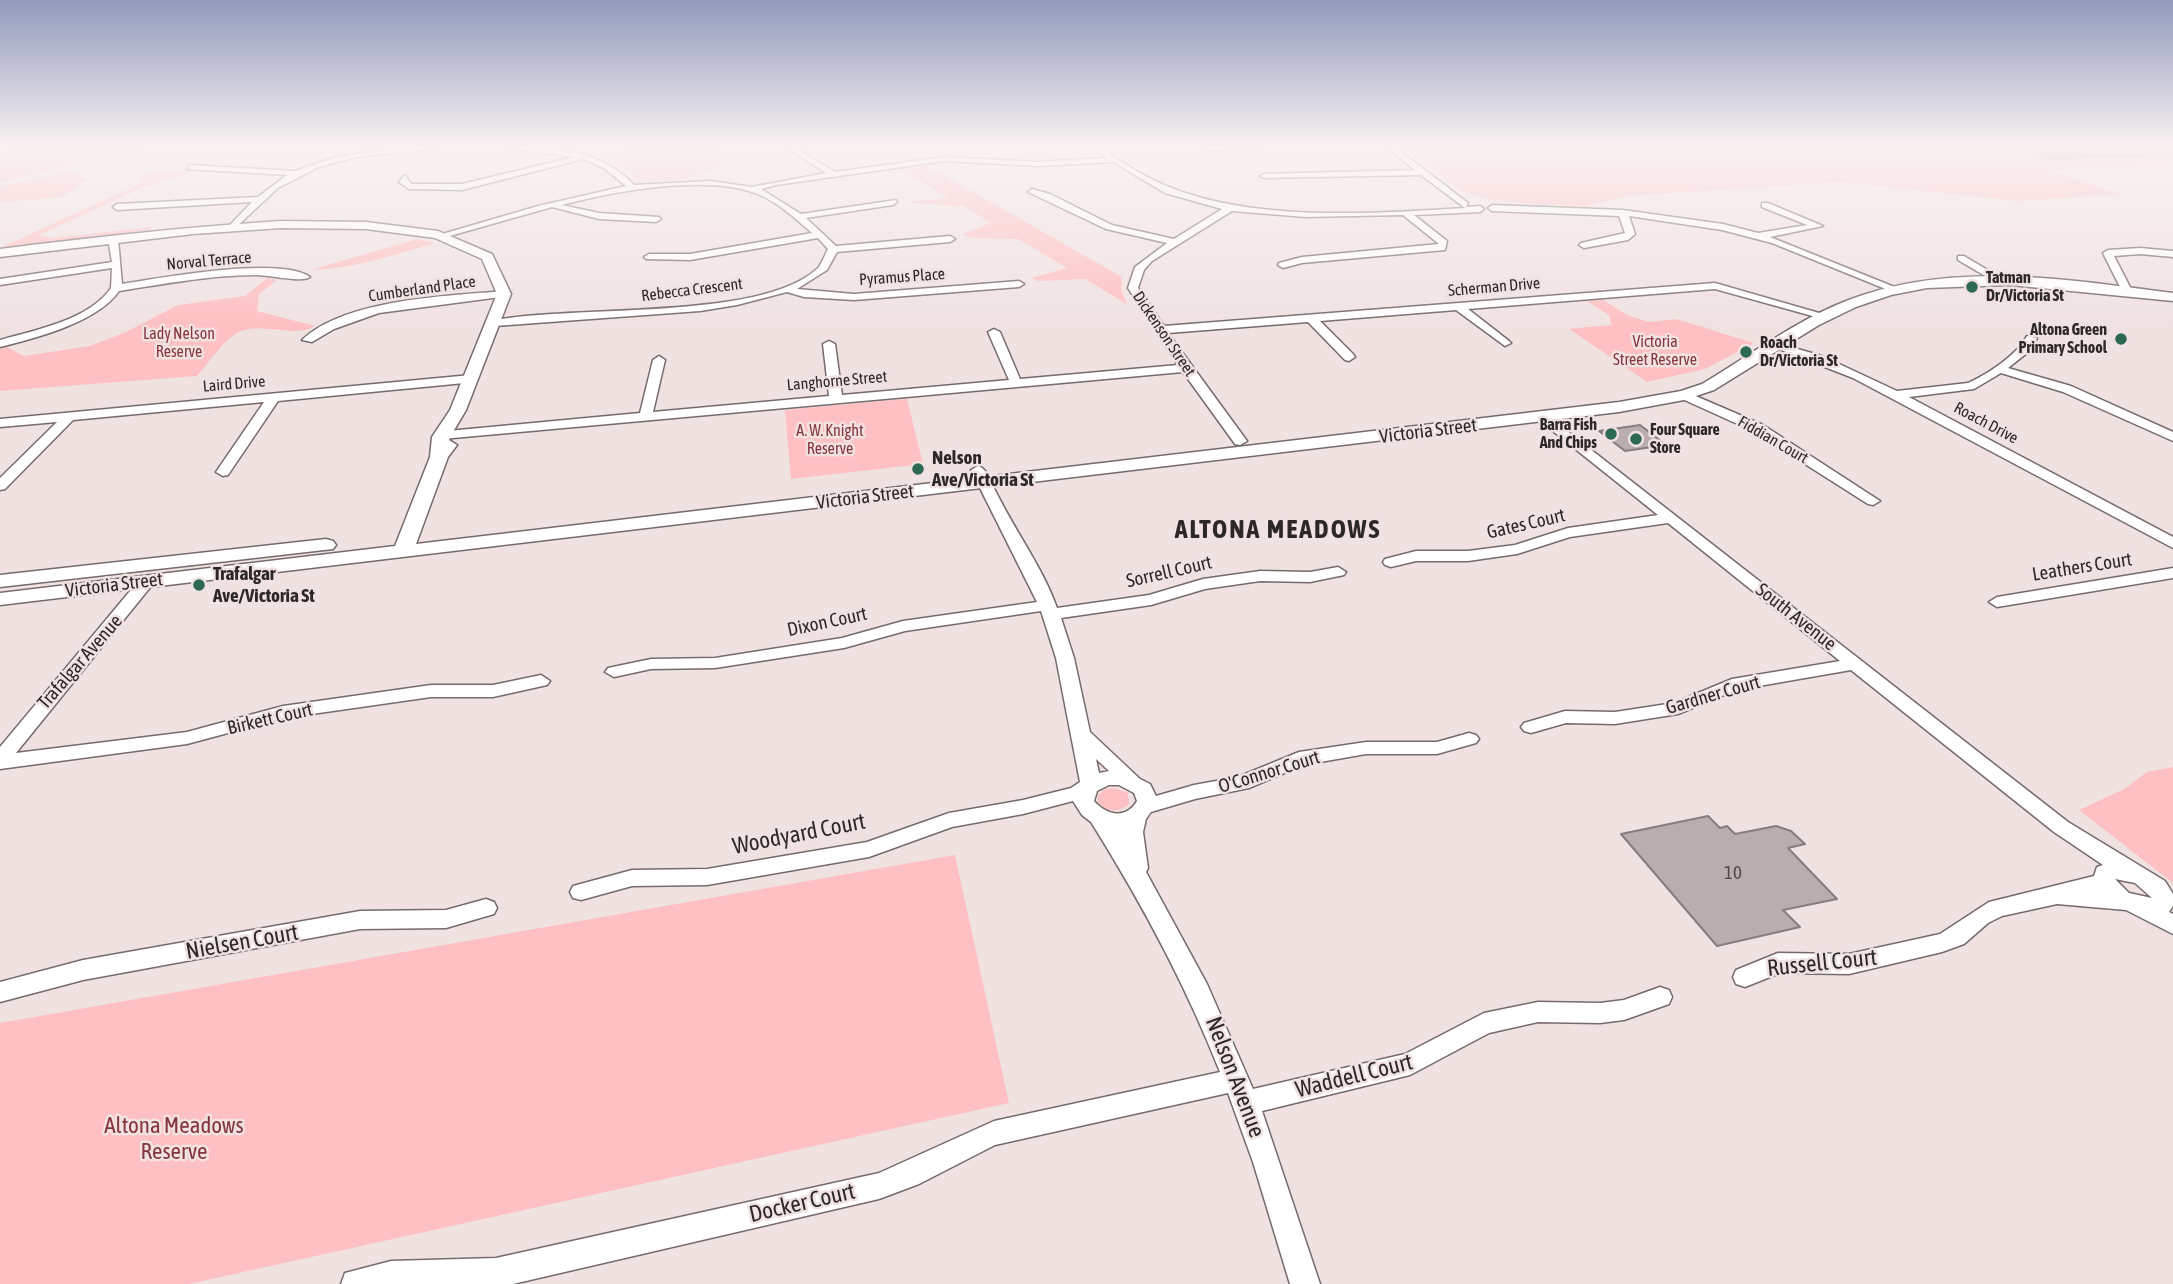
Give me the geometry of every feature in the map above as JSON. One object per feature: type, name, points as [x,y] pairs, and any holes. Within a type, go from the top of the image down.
[{"type":"street","points":[[233,226],[252,208]]},
{"type":"street","points":[[443,237],[543,208]]},
{"type":"street","points":[[567,208],[622,219],[656,219]]},
{"type":"street","points":[[785,208],[820,235],[833,249],[950,239]]},
{"type":"street","points":[[797,217],[855,208]]},
{"type":"street","points":[[1071,208],[1109,227],[1174,242]]},
{"type":"street","name":"Dickenson Street","points":[[1230,208],[1149,259],[1134,279],[1133,288],[1186,368],[1245,446]]},
{"type":"street","points":[[1239,208],[1279,213],[1446,211],[1483,208]]},
{"type":"street","points":[[1446,211],[1456,208]]},
{"type":"street","points":[[1519,208],[1623,213],[1689,220],[1759,236],[1897,290]]},
{"type":"street","points":[[1759,236],[1818,226],[1772,208]]},
{"type":"street","points":[[1283,265],[1302,260],[1442,248],[1444,243],[1405,212]]},
{"type":"street","points":[[1584,245],[1625,238],[1630,234],[1623,213]]},
{"type":"street","points":[[0,253],[233,226],[335,224],[377,226],[443,237],[488,257],[498,268],[505,294],[405,544]]},
{"type":"street","points":[[649,257],[690,257],[820,235]]},
{"type":"street","points":[[0,344],[74,318],[109,298],[116,288],[113,239]]},
{"type":"street","name":"Rebecca Crescent","points":[[495,323],[713,306],[787,289],[823,270],[829,263],[833,249]]},
{"type":"street","points":[[2127,291],[2108,253],[2140,251],[2173,254]]},
{"type":"street","points":[[1961,258],[2003,282]]},
{"type":"street","points":[[0,282],[116,264]]},
{"type":"street","name":"Norval Terrace","points":[[116,288],[243,272],[272,272],[305,277]]},
{"type":"street","name":"Victoria Street","points":[[0,599],[146,582],[405,544],[1537,412],[1708,387],[1850,304],[1897,290],[1954,283],[2003,282],[2173,297]]},
{"type":"street","name":"Pyramus Place","points":[[787,289],[804,294],[854,297],[1019,285]]},
{"type":"street","name":"Scherman Drive","points":[[1160,330],[1715,286],[1828,317]]},
{"type":"street","name":"Cumberland Place","points":[[308,340],[326,327],[350,317],[385,308],[505,294]]},
{"type":"street","points":[[1458,306],[1505,343]]},
{"type":"street","points":[[1311,318],[1349,358]]},
{"type":"street","points":[[994,332],[1016,383]]},
{"type":"street","points":[[1897,395],[1970,386],[1982,382],[2028,347],[2031,338]]},
{"type":"street","points":[[829,344],[836,399]]},
{"type":"street","name":"Roach Drive","points":[[1777,346],[1839,366],[2173,543]]},
{"type":"street","points":[[646,415],[659,360]]},
{"type":"street","name":"Langhorne Street","points":[[451,434],[1186,368]]},
{"type":"street","points":[[2000,369],[2067,389],[2173,437]]},
{"type":"street","name":"Laird Drive","points":[[0,423],[471,379]]},
{"type":"street","name":"Fiddian Court","points":[[1676,392],[1758,428],[1873,501]]},
{"type":"street","points":[[223,472],[274,397]]},
{"type":"street","name":"South Avenue","points":[[1537,412],[2061,827],[2156,886],[2169,902]]},
{"type":"street","points":[[0,486],[69,416]]},
{"type":"street","points":[[981,476],[1050,609],[1065,658],[1083,736],[1082,749],[1089,786],[1083,802],[1096,817],[1117,821],[1140,812],[1146,795],[1083,736]]},
{"type":"street","name":"Gates Court","points":[[1391,562],[1416,556],[1468,556],[1517,549],[1568,533],[1670,518]]},
{"type":"street","name":"Victoria Street","points":[[0,581],[159,563],[405,544]]},
{"type":"street","name":"Trafalgar Avenue","points":[[2,756],[159,563]]},
{"type":"street","name":"Sorrell Court","points":[[1050,609],[1152,600],[1203,584],[1259,576],[1310,577],[1338,572]]},
{"type":"street","name":"Leathers Court","points":[[1997,602],[2173,573]]},
{"type":"street","name":"Dixon Court","points":[[614,672],[651,664],[715,663],[844,643],[903,626],[1050,609]]},
{"type":"street","name":"Gardner Court","points":[[1531,727],[1565,718],[1615,718],[1678,708],[1732,685],[1855,664]]},
{"type":"street","name":"Birkett Court","points":[[2,756],[187,738],[284,712],[431,691],[493,691],[541,681]]},
{"type":"street","name":"O'Connor Court","points":[[1140,812],[1194,792],[1242,783],[1299,760],[1366,748],[1437,748],[1469,738]]},
{"type":"street","points":[[1089,786],[1106,778],[1134,782]]},
{"type":"street","name":"O'Connor Court","points":[[1134,782],[1157,790],[1194,792]]},
{"type":"street","name":"Woodyard Court","points":[[581,892],[632,878],[707,877],[869,849],[949,820],[1023,807],[1077,793],[1089,786]]},
{"type":"street","name":"Woodyard Court","points":[[1023,807],[1058,806],[1096,817]]},
{"type":"street","name":"Nelson Avenue","points":[[1139,881],[1132,847],[1132,832],[1140,812]]},
{"type":"street","name":"Nelson Avenue","points":[[1096,817],[1170,933],[1212,1017],[1277,1188],[1305,1284]]},
{"type":"street","name":"South Avenue","points":[[2061,827],[2113,892],[2135,904]]},
{"type":"street","name":"Russell Court","points":[[1745,977],[1778,963],[1849,964],[1942,943],[1956,938],[1988,912],[2055,896],[2104,879],[2109,871],[2132,873]]},
{"type":"street","name":"Russell Court","points":[[2055,896],[2135,904]]},
{"type":"street","points":[[2135,904],[2157,907],[2169,902]]},
{"type":"street","points":[[2135,904],[2173,925]]},
{"type":"street","name":"Nielsen Court","points":[[0,992],[83,970],[360,920],[446,919],[486,908]]},
{"type":"street","name":"Waddell Court","points":[[1241,1091],[1410,1064],[1484,1024],[1538,1012],[1600,1013],[1625,1010],[1660,997]]},
{"type":"street","name":"Docker Court","points":[[356,1284],[414,1273],[496,1273],[853,1192],[908,1176],[969,1143],[994,1133],[1241,1091]]},
{"type":"green space","points":[[87,208],[98,208],[39,235],[53,238],[153,227],[148,230],[0,248]]},
{"type":"green space","points":[[966,208],[1001,208],[1122,277],[1121,290],[1127,304],[1085,279],[1038,281],[1032,278],[1067,268],[1018,239],[970,238],[962,234],[991,223]]},
{"type":"green space","points":[[418,239],[435,243],[357,264],[310,270]]},
{"type":"green space","name":"Lady Nelson Reserve","points":[[267,278],[277,280],[259,294],[257,311],[315,326],[297,331],[258,328],[239,332],[222,346],[197,376],[0,391],[0,349],[7,347],[24,356],[90,346],[126,332],[178,305],[245,296]]},
{"type":"green space","name":"Victoria Street Reserve","points":[[1603,300],[1627,315],[1649,322],[1676,319],[1754,343],[1705,369],[1647,382],[1569,329],[1611,325],[1610,316],[1587,301]]},
{"type":"green space","name":"A. W. Knight Reserve","points":[[907,399],[923,464],[791,479],[785,410]]},
{"type":"green space","points":[[2173,767],[2173,883],[2079,810],[2124,789],[2147,772]]},
{"type":"green space","points":[[1115,788],[1128,793],[1129,804],[1113,810],[1101,806],[1098,795],[1105,789]]},
{"type":"green space","name":"Altona Meadows Reserve","points":[[955,855],[1009,1103],[189,1284],[0,1284],[0,1023]]},
{"type":"building","name":"Four Square Store","points":[[1640,425],[1666,445],[1625,451],[1599,431]]},
{"type":"building","points":[[1708,816],[1720,828],[1727,826],[1735,834],[1776,826],[1791,831],[1805,844],[1788,848],[1837,899],[1783,910],[1800,927],[1717,946],[1621,834]]},
{"type":"place","name":"Tatman Dr/Victoria St","points":[[1972,287]]},
{"type":"place","name":"Altona Green Primary School","points":[[2121,339]]},
{"type":"place","name":"Roach Dr/Victoria St","points":[[1746,352]]},
{"type":"place","name":"Barra Fish And Chips","points":[[1611,434]]},
{"type":"place","name":"Four Square Store","points":[[1636,439]]},
{"type":"place","name":"Nelson Ave/Victoria St","points":[[918,469]]},
{"type":"place","name":"Trafalgar Ave/Victoria St","points":[[199,585]]},
{"type":"district","name":"ALTONA MEADOWS","points":[[1278,530]]}]
